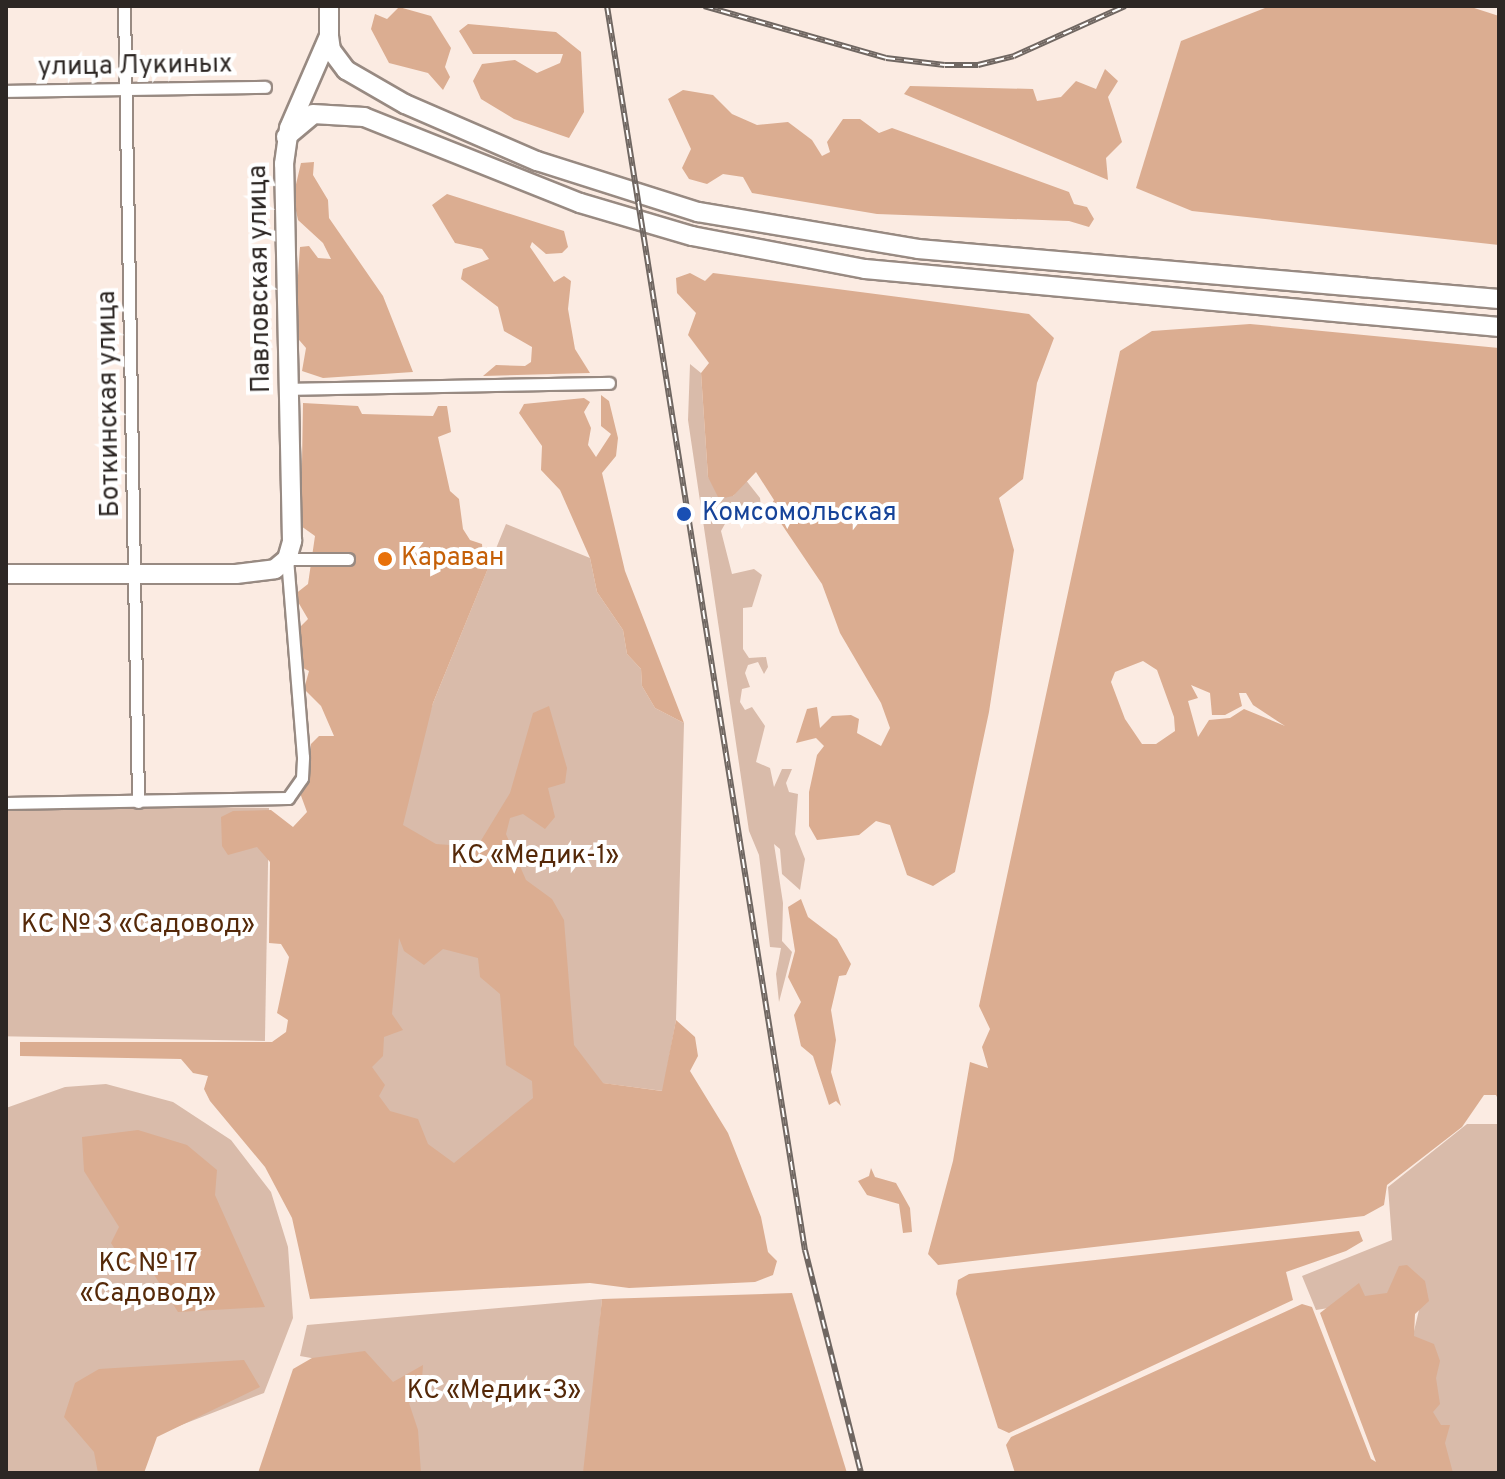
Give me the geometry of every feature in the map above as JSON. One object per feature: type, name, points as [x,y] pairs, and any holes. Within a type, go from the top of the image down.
[{"type":"main road","name":"Павловская улица","points":[[287,559],[292,541],[286,137],[329,36],[329,6]]},
{"type":"main road","points":[[329,36],[331,50],[346,70],[405,104],[594,182],[773,227],[918,249],[1499,299]]},
{"type":"main road","points":[[392,130],[387,109],[405,104]]},
{"type":"main road","points":[[286,137],[313,114],[326,111],[364,117],[580,203],[692,236],[905,275],[1499,327]]},
{"type":"main road","points":[[6,574],[263,572],[287,559]]},
{"type":"street","name":"Боткинская улица","points":[[124,6],[138,802]]},
{"type":"street","name":"улица Лукиных","points":[[6,91],[265,87]]},
{"type":"street","points":[[288,389],[609,383]]},
{"type":"street","points":[[287,559],[348,559]]},
{"type":"street","name":"Павловская улица","points":[[138,802],[278,799],[297,790],[303,757],[287,559]]},
{"type":"street","points":[[6,803],[138,802]]},
{"type":"green space","points":[[690,364],[701,373],[708,477],[733,496],[745,479],[760,498],[762,514],[755,522],[746,516],[726,522],[721,531],[732,574],[754,569],[762,575],[752,607],[743,608],[743,649],[749,658],[766,657],[768,667],[764,674],[758,662],[748,665],[745,673],[750,687],[742,689],[740,702],[745,710],[752,707],[765,726],[756,762],[770,768],[774,787],[782,769],[792,769],[786,783],[789,792],[798,794],[795,834],[805,859],[800,890],[782,874],[780,849],[774,844],[783,903],[782,941],[792,952],[779,1002],[776,974],[781,948],[770,947],[759,855],[749,831],[688,420]]},
{"type":"green space","name":"КС «Медик-1»","points":[[506,524],[590,558],[597,592],[623,630],[627,654],[641,669],[642,686],[655,708],[684,723],[676,1020],[663,1091],[602,1083],[456,1175],[360,1095],[389,834],[433,703]]},
{"type":"green space","name":"КС № 3 «Садовод»","points":[[6,803],[269,808],[265,1041],[6,1036]]},
{"type":"green space","name":"КС № 17 «Садовод»","points":[[106,1084],[173,1102],[231,1140],[271,1192],[288,1247],[293,1318],[264,1393],[158,1434],[134,1473],[6,1473],[6,1108],[65,1087]]},
{"type":"green space","points":[[1467,1124],[1499,1124],[1499,1473],[1451,1473],[1410,1348],[1423,1293],[1316,1310],[1302,1276],[1392,1240],[1388,1187]]},
{"type":"green space","name":"КС «Медик-3»","points":[[602,1299],[586,1473],[418,1473],[345,1364],[300,1356],[307,1325]]},
{"type":"shaded area","points":[[1270,6],[1468,6],[1499,16],[1499,245],[1192,211],[1136,188],[1181,41]]},
{"type":"shaded area","points":[[399,7],[431,16],[451,48],[445,67],[450,77],[443,90],[428,73],[389,63],[371,29],[375,14],[387,19]]},
{"type":"shaded area","points":[[468,24],[556,32],[581,52],[584,112],[569,138],[514,119],[481,99],[473,81],[482,64],[515,60],[537,73],[560,63],[563,54],[473,54],[459,31]]},
{"type":"shaded area","points":[[1105,69],[1118,81],[1108,97],[1122,142],[1106,158],[1108,180],[904,94],[910,86],[1033,89],[1037,101],[1061,97],[1076,81],[1096,89]]},
{"type":"shaded area","points":[[683,90],[713,95],[732,114],[757,125],[788,122],[812,140],[822,156],[830,152],[827,142],[843,119],[860,119],[879,133],[892,128],[1069,192],[1074,204],[1087,207],[1094,219],[1089,227],[1069,221],[877,214],[752,193],[743,177],[723,174],[707,184],[689,179],[682,168],[691,149],[668,99]]},
{"type":"shaded area","points":[[314,162],[313,175],[328,200],[329,218],[383,296],[413,372],[323,378],[302,371],[306,348],[294,334],[300,247],[309,246],[318,258],[331,259],[323,243],[298,220],[293,197],[301,163]]},
{"type":"shaded area","points":[[447,194],[564,231],[568,247],[562,253],[546,254],[532,242],[530,247],[554,282],[564,276],[571,281],[568,309],[575,349],[590,373],[483,376],[496,365],[525,366],[531,362],[532,347],[504,331],[498,307],[461,279],[463,269],[489,259],[482,249],[455,243],[432,205]]},
{"type":"shaded area","points":[[690,273],[705,281],[713,273],[1029,314],[1054,338],[1037,383],[1023,479],[999,498],[1014,550],[989,712],[955,872],[933,886],[907,875],[890,825],[876,821],[859,835],[817,840],[809,826],[809,792],[817,755],[824,746],[816,738],[796,743],[807,709],[817,707],[820,728],[832,716],[851,715],[859,719],[857,733],[881,746],[890,728],[881,703],[840,633],[822,584],[770,507],[774,500],[756,472],[733,496],[719,499],[708,477],[701,373],[709,363],[688,335],[696,313],[677,293],[676,278]]},
{"type":"shaded area","points":[[1250,324],[1499,348],[1499,1101],[1496,1095],[1484,1095],[1462,1127],[1387,1185],[1384,1205],[1364,1216],[938,1265],[928,1254],[953,1161],[970,1062],[988,1068],[982,1047],[990,1029],[979,1006],[1120,351],[1152,331]],"holes":[[[1143,661],[1157,670],[1174,717],[1175,731],[1156,744],[1142,744],[1125,719],[1111,682],[1115,672]],[[1191,685],[1210,693],[1212,715],[1225,715],[1242,706],[1239,693],[1246,693],[1253,705],[1285,726],[1244,709],[1230,718],[1209,720],[1198,737],[1188,701],[1198,698]]]},
{"type":"shaded area","points":[[601,395],[609,401],[618,438],[616,456],[602,473],[625,571],[684,723],[655,708],[642,686],[641,669],[627,654],[623,630],[597,592],[590,558],[560,490],[541,470],[542,446],[519,413],[524,404],[584,398],[590,402],[584,412],[591,428],[588,445],[596,457],[611,434],[601,426]]},
{"type":"shaded area","points":[[303,403],[358,406],[362,414],[433,416],[438,406],[447,406],[451,432],[438,437],[450,491],[459,499],[463,529],[470,540],[482,544],[483,557],[491,561],[433,703],[403,825],[436,844],[477,847],[510,793],[533,713],[549,706],[567,768],[565,783],[548,788],[555,817],[545,829],[523,814],[510,818],[506,834],[526,880],[552,899],[564,920],[574,1045],[603,1083],[662,1091],[676,1020],[695,1037],[698,1056],[690,1071],[728,1133],[761,1217],[768,1252],[777,1261],[773,1275],[755,1282],[629,1288],[590,1283],[310,1299],[292,1218],[265,1167],[210,1101],[204,1089],[208,1076],[193,1073],[181,1059],[20,1056],[20,1042],[272,1042],[286,1032],[288,1020],[277,1013],[289,957],[281,944],[269,943],[270,862],[257,847],[228,855],[222,846],[221,817],[233,811],[271,810],[293,827],[307,812],[300,793],[308,784],[311,744],[319,736],[334,736],[321,706],[304,689],[309,671],[301,667],[298,629],[308,619],[294,595],[308,584],[315,536],[301,526]],"holes":[[[399,938],[404,951],[424,965],[443,949],[478,958],[480,977],[500,994],[506,1065],[532,1081],[533,1098],[454,1163],[428,1144],[418,1119],[390,1111],[379,1096],[385,1085],[372,1067],[383,1056],[384,1037],[403,1030],[392,1014]]]},
{"type":"shaded area","points":[[801,899],[808,917],[837,939],[851,964],[846,975],[839,976],[831,1010],[836,1040],[831,1072],[841,1106],[836,1101],[829,1105],[813,1056],[801,1046],[794,1015],[801,1002],[788,977],[795,951],[788,907]]},
{"type":"shaded area","points":[[138,1130],[187,1145],[217,1170],[215,1195],[265,1307],[178,1312],[151,1270],[127,1268],[111,1243],[119,1227],[84,1171],[82,1137]]},
{"type":"shaded area","points":[[871,1168],[875,1177],[896,1183],[910,1208],[912,1232],[903,1233],[899,1204],[867,1195],[858,1181],[869,1176]]},
{"type":"shaded area","points":[[1359,1231],[1363,1241],[1346,1251],[1286,1272],[1293,1300],[1009,1433],[998,1428],[956,1294],[958,1280],[969,1274]]},
{"type":"shaded area","points":[[1407,1265],[1425,1281],[1429,1301],[1415,1314],[1414,1336],[1434,1344],[1440,1361],[1436,1378],[1440,1404],[1433,1412],[1441,1425],[1450,1425],[1445,1443],[1453,1473],[1015,1473],[1006,1445],[1011,1437],[1302,1304],[1312,1307],[1371,1459],[1376,1462],[1320,1313],[1359,1283],[1365,1296],[1387,1293],[1399,1266]]},
{"type":"shaded area","points":[[792,1293],[847,1473],[583,1473],[602,1299]]},
{"type":"shaded area","points":[[365,1351],[393,1382],[423,1365],[422,1379],[431,1389],[409,1403],[418,1430],[421,1473],[258,1473],[293,1369],[312,1358]]},
{"type":"shaded area","points":[[244,1360],[260,1387],[157,1437],[144,1473],[98,1473],[94,1452],[64,1417],[75,1383],[99,1369]]},
{"type":"railway","points":[[607,6],[805,1250],[861,1473]]},
{"type":"railway","points":[[704,6],[886,58],[945,65],[978,65],[1014,56],[1125,6]]},
{"type":"place","name":"Комсомольская","points":[[684,514]]},
{"type":"place","name":"Караван","points":[[385,559]]}]
